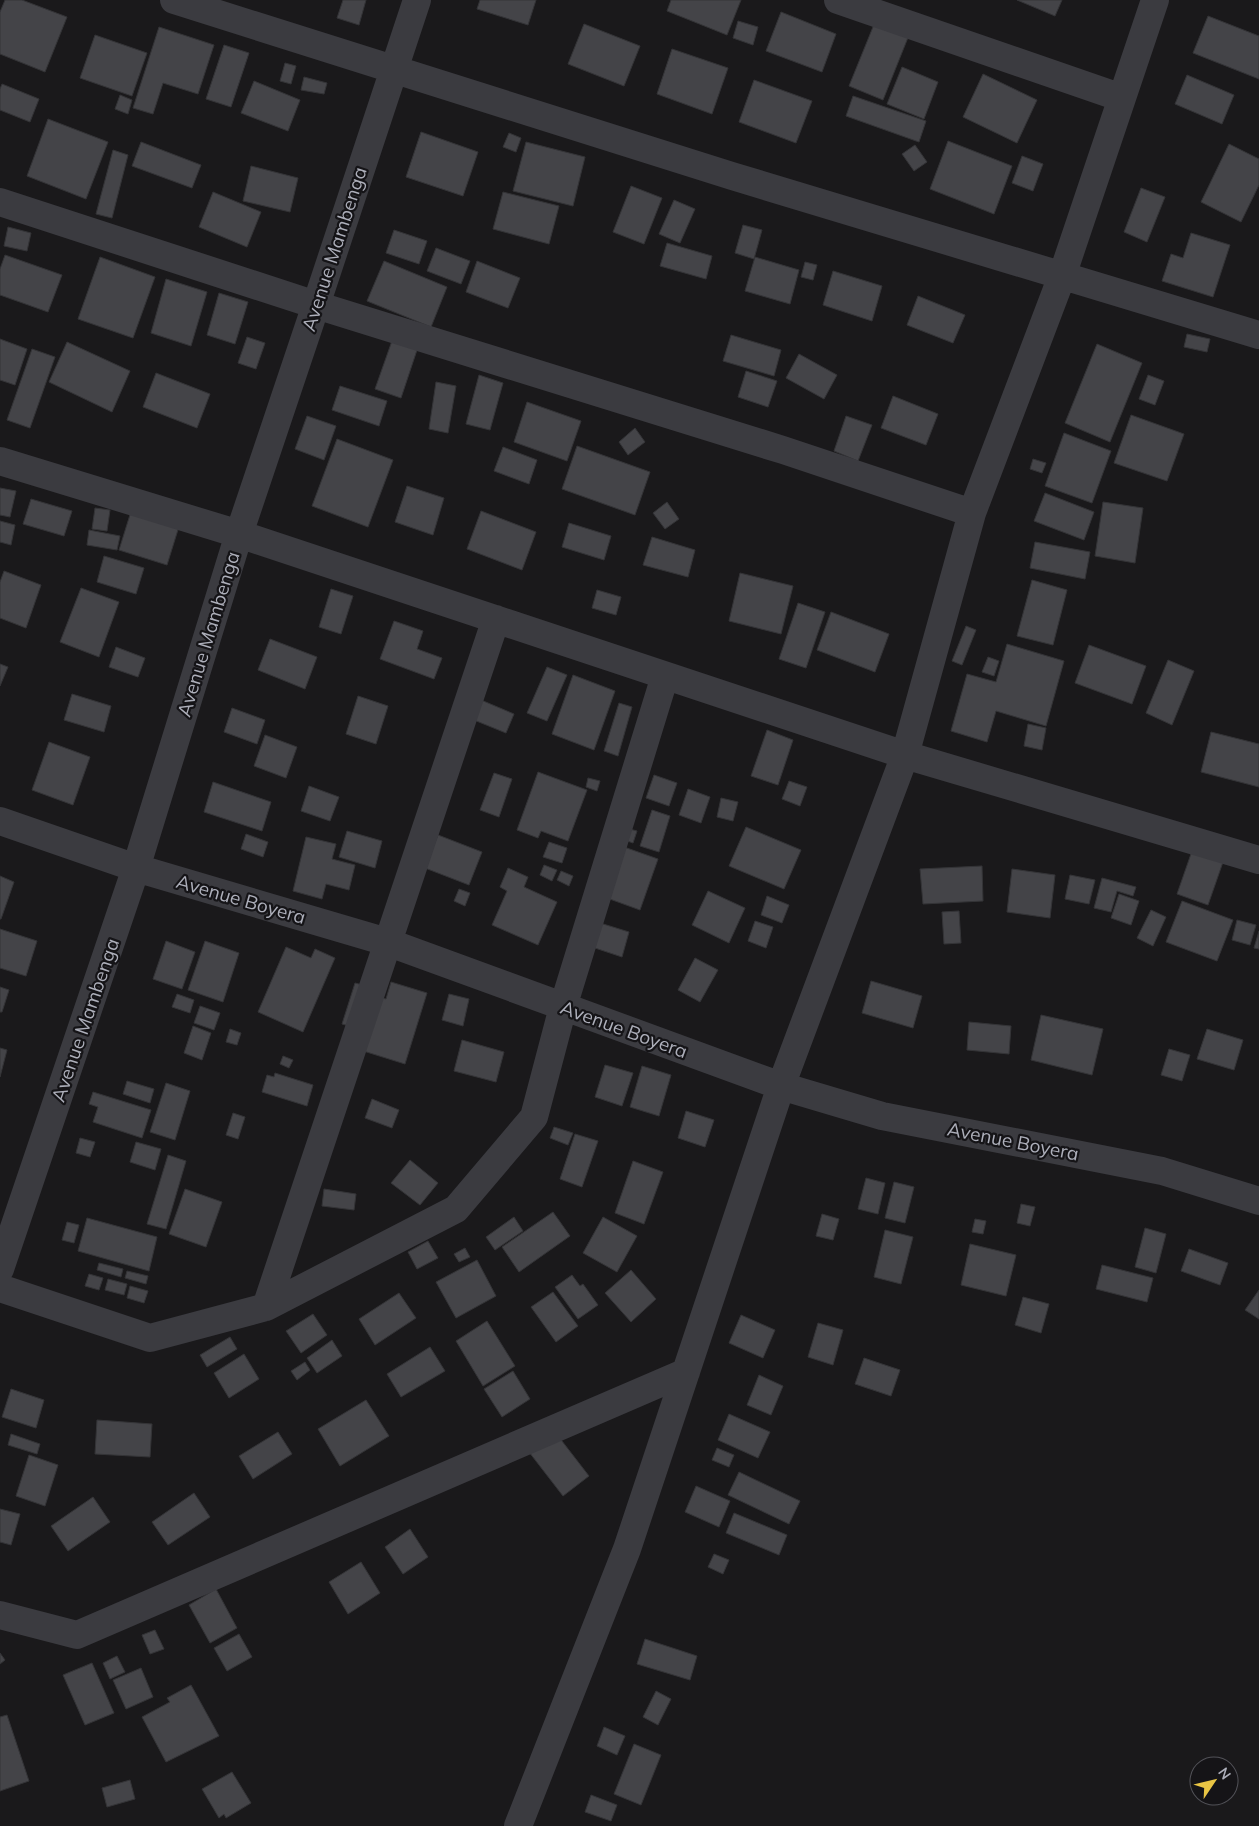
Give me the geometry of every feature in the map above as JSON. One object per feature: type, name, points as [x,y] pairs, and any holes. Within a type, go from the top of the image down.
[{"type":"street","points":[[174,0],[732,176],[1259,335]]},
{"type":"street","name":"Avenue Mambenga","points":[[0,1269],[136,868],[239,534],[417,0]]},
{"type":"street","points":[[838,0],[1122,98]]},
{"type":"street","points":[[518,1826],[627,1549],[780,1086],[905,755],[972,514],[1062,276],[1155,0]]},
{"type":"street","points":[[0,202],[316,305],[783,450],[972,514]]},
{"type":"street","points":[[0,461],[239,534],[905,755],[1259,860]]},
{"type":"street","points":[[266,1307],[496,619]]},
{"type":"street","points":[[0,1288],[150,1338],[266,1307],[456,1209],[534,1117],[563,1007],[665,676]]},
{"type":"street","name":"Avenue Boyera","points":[[0,821],[136,868],[387,942],[780,1086],[882,1116],[1162,1171],[1259,1201]]},
{"type":"street","points":[[0,1615],[77,1634],[686,1372]]},
{"type":"building","points":[[5,0],[22,0],[67,17],[45,72],[0,54],[0,12]]},
{"type":"building","points":[[343,0],[366,0],[359,25],[337,18]]},
{"type":"building","points":[[480,0],[536,0],[528,25],[477,9]]},
{"type":"building","points":[[671,0],[741,0],[727,35],[667,11]]},
{"type":"building","points":[[1017,0],[1062,0],[1055,16]]},
{"type":"building","points":[[781,12],[836,34],[822,72],[766,51]]},
{"type":"building","points":[[1208,16],[1259,36],[1259,79],[1193,53]]},
{"type":"building","points":[[738,21],[758,27],[753,45],[733,38]]},
{"type":"building","points":[[875,22],[909,35],[883,100],[849,86]]},
{"type":"building","points":[[584,24],[640,46],[624,86],[568,64]]},
{"type":"building","points":[[159,27],[214,45],[198,94],[163,83],[153,114],[133,108]]},
{"type":"building","points":[[95,35],[147,53],[132,96],[80,78]]},
{"type":"building","points":[[224,45],[249,53],[231,107],[206,99]]},
{"type":"building","points":[[672,49],[728,68],[712,114],[657,94]]},
{"type":"building","points":[[285,63],[296,66],[291,84],[280,81]]},
{"type":"building","points":[[902,67],[938,82],[924,119],[887,104]]},
{"type":"building","points":[[983,74],[1037,100],[1017,143],[963,117]]},
{"type":"building","points":[[1187,75],[1234,95],[1222,124],[1175,104]]},
{"type":"building","points":[[304,77],[327,83],[324,94],[301,90]]},
{"type":"building","points":[[754,80],[812,101],[796,143],[739,122]]},
{"type":"building","points":[[254,81],[300,100],[288,131],[241,113]]},
{"type":"building","points":[[2,84],[39,99],[30,122],[0,110],[0,89]]},
{"type":"building","points":[[120,95],[132,100],[128,114],[115,109]]},
{"type":"building","points":[[853,96],[926,121],[919,142],[846,116]]},
{"type":"building","points":[[48,119],[108,142],[86,199],[27,176]]},
{"type":"building","points":[[421,132],[478,152],[463,196],[406,177]]},
{"type":"building","points":[[509,133],[521,138],[516,152],[503,147]]},
{"type":"building","points":[[948,141],[1012,166],[994,214],[930,189]]},
{"type":"building","points":[[141,142],[201,165],[192,188],[132,166]]},
{"type":"building","points":[[526,142],[585,157],[573,206],[513,191]]},
{"type":"building","points":[[1229,144],[1259,159],[1259,185],[1241,222],[1201,202]]},
{"type":"building","points":[[915,145],[927,162],[914,171],[902,154]]},
{"type":"building","points":[[113,150],[128,155],[112,218],[96,214]]},
{"type":"building","points":[[1022,156],[1043,164],[1033,191],[1012,183]]},
{"type":"building","points":[[251,166],[298,178],[290,212],[243,201]]},
{"type":"building","points":[[631,186],[662,198],[644,244],[613,232]]},
{"type":"building","points":[[1141,188],[1165,197],[1147,242],[1124,232]]},
{"type":"building","points":[[213,192],[261,212],[247,247],[199,227]]},
{"type":"building","points":[[503,192],[559,206],[549,244],[493,229]]},
{"type":"building","points":[[674,200],[695,209],[680,243],[659,234]]},
{"type":"building","points":[[743,225],[762,230],[754,259],[735,253]]},
{"type":"building","points":[[8,227],[31,233],[27,251],[4,246]]},
{"type":"building","points":[[394,230],[427,241],[419,264],[386,253]]},
{"type":"building","points":[[1191,233],[1230,245],[1213,297],[1162,281],[1171,254],[1183,258]]},
{"type":"building","points":[[667,243],[712,256],[706,279],[660,266]]},
{"type":"building","points":[[436,248],[470,261],[461,284],[427,271]]},
{"type":"building","points":[[5,255],[62,275],[48,312],[0,295],[0,269]]},
{"type":"building","points":[[100,257],[155,277],[133,338],[78,319]]},
{"type":"building","points":[[755,257],[799,270],[790,304],[745,291]]},
{"type":"building","points":[[384,261],[447,287],[431,327],[367,301]]},
{"type":"building","points":[[477,261],[520,278],[508,308],[466,292]]},
{"type":"building","points":[[805,262],[817,265],[813,280],[801,277]]},
{"type":"building","points":[[833,271],[882,286],[872,321],[823,305]]},
{"type":"building","points":[[166,279],[207,292],[191,346],[151,333]]},
{"type":"building","points":[[219,293],[248,302],[235,344],[207,335]]},
{"type":"building","points":[[918,296],[965,315],[953,343],[907,325]]},
{"type":"building","points":[[1187,334],[1210,339],[1207,352],[1184,347]]},
{"type":"building","points":[[731,335],[781,350],[774,376],[723,361]]},
{"type":"building","points":[[247,337],[265,343],[256,369],[238,363]]},
{"type":"building","points":[[393,338],[418,347],[401,398],[375,389]]},
{"type":"building","points":[[0,339],[27,349],[15,385],[0,380]]},
{"type":"building","points":[[67,342],[130,371],[112,412],[49,382]]},
{"type":"building","points":[[1097,344],[1142,363],[1110,442],[1065,423]]},
{"type":"building","points":[[32,349],[55,357],[30,428],[7,420]]},
{"type":"building","points":[[799,354],[837,375],[824,399],[786,378]]},
{"type":"building","points":[[746,371],[777,381],[768,407],[738,397]]},
{"type":"building","points":[[156,373],[210,394],[197,428],[143,407]]},
{"type":"building","points":[[479,375],[503,383],[490,430],[466,424]]},
{"type":"building","points":[[1148,375],[1164,381],[1155,405],[1139,399]]},
{"type":"building","points":[[436,382],[456,386],[448,433],[429,429]]},
{"type":"building","points":[[340,386],[387,401],[379,426],[332,410]]},
{"type":"building","points":[[893,396],[938,414],[926,445],[881,428]]},
{"type":"building","points":[[527,402],[581,421],[567,461],[514,442]]},
{"type":"building","points":[[1131,415],[1184,434],[1167,481],[1114,463]]},
{"type":"building","points":[[307,416],[336,426],[324,460],[295,449]]},
{"type":"building","points":[[846,416],[872,425],[858,461],[834,451]]},
{"type":"building","points":[[635,428],[645,442],[628,455],[619,442]]},
{"type":"building","points":[[1064,433],[1111,451],[1092,503],[1045,486]]},
{"type":"building","points":[[337,439],[393,460],[368,527],[312,506]]},
{"type":"building","points":[[577,446],[650,472],[635,515],[562,489]]},
{"type":"building","points":[[503,447],[537,460],[529,484],[494,471]]},
{"type":"building","points":[[1033,459],[1046,463],[1042,473],[1030,469]]},
{"type":"building","points":[[407,486],[444,498],[433,535],[395,522]]},
{"type":"building","points":[[0,488],[16,491],[10,517],[0,515]]},
{"type":"building","points":[[1045,493],[1094,512],[1084,540],[1034,521]]},
{"type":"building","points":[[31,499],[72,511],[64,536],[23,524]]},
{"type":"building","points":[[667,502],[679,519],[665,529],[653,513]]},
{"type":"building","points":[[1103,502],[1143,508],[1135,563],[1095,556]]},
{"type":"building","points":[[133,505],[181,520],[167,565],[119,550]]},
{"type":"building","points":[[95,508],[110,510],[107,531],[92,529]]},
{"type":"building","points":[[481,511],[536,532],[522,570],[467,549]]},
{"type":"building","points":[[0,521],[15,525],[11,545],[0,542]]},
{"type":"building","points":[[569,523],[611,536],[604,560],[562,547]]},
{"type":"building","points":[[89,530],[120,536],[117,550],[87,545]]},
{"type":"building","points":[[652,537],[695,550],[688,577],[643,565]]},
{"type":"building","points":[[1035,542],[1090,552],[1085,579],[1030,568]]},
{"type":"building","points":[[104,556],[144,568],[136,594],[97,582]]},
{"type":"building","points":[[4,571],[41,585],[26,628],[0,618],[0,582]]},
{"type":"building","points":[[740,573],[793,586],[781,634],[729,621]]},
{"type":"building","points":[[1032,580],[1067,590],[1053,645],[1017,636]]},
{"type":"building","points":[[81,588],[119,602],[99,657],[60,642]]},
{"type":"building","points":[[331,589],[353,596],[341,634],[319,627]]},
{"type":"building","points":[[597,590],[621,597],[616,615],[592,608]]},
{"type":"building","points":[[798,603],[825,612],[806,668],[779,659]]},
{"type":"building","points":[[831,612],[889,634],[875,672],[817,650]]},
{"type":"building","points":[[394,621],[423,631],[417,649],[442,658],[434,679],[380,659]]},
{"type":"building","points":[[966,626],[976,630],[962,665],[952,661]]},
{"type":"building","points":[[270,639],[317,657],[305,689],[258,670]]},
{"type":"building","points":[[1007,644],[1064,661],[1046,726],[996,711],[987,742],[951,731],[967,674],[996,682]]},
{"type":"building","points":[[1089,645],[1146,666],[1132,704],[1075,683]]},
{"type":"building","points":[[116,647],[145,658],[138,677],[109,667]]},
{"type":"building","points":[[988,657],[999,661],[994,676],[982,672]]},
{"type":"building","points":[[1168,660],[1194,671],[1172,725],[1146,713]]},
{"type":"building","points":[[0,664],[8,667],[0,686]]},
{"type":"building","points":[[547,667],[567,675],[547,721],[527,713]]},
{"type":"building","points":[[573,675],[615,691],[594,750],[552,734]]},
{"type":"building","points":[[72,694],[111,706],[104,732],[64,720]]},
{"type":"building","points":[[358,696],[388,706],[376,744],[346,734]]},
{"type":"building","points":[[481,700],[514,714],[506,733],[474,720]]},
{"type":"building","points":[[619,703],[632,707],[618,756],[604,751]]},
{"type":"building","points":[[232,708],[265,720],[257,744],[224,732]]},
{"type":"building","points":[[1028,724],[1046,728],[1042,750],[1024,746]]},
{"type":"building","points":[[767,730],[793,740],[778,785],[751,776]]},
{"type":"building","points":[[1211,732],[1259,744],[1259,787],[1201,772]]},
{"type":"building","points":[[265,735],[297,747],[286,778],[254,766]]},
{"type":"building","points":[[49,742],[90,757],[73,805],[32,790]]},
{"type":"building","points":[[538,772],[587,790],[568,841],[541,831],[538,838],[517,830]]},
{"type":"building","points":[[494,773],[512,779],[499,817],[480,810]]},
{"type":"building","points":[[654,775],[677,783],[669,806],[646,798]]},
{"type":"building","points":[[588,778],[600,781],[597,791],[586,787]]},
{"type":"building","points":[[789,781],[807,787],[800,806],[782,799]]},
{"type":"building","points":[[213,782],[271,802],[262,831],[204,812]]},
{"type":"building","points":[[309,786],[339,797],[330,821],[301,811]]},
{"type":"building","points":[[688,789],[710,797],[701,823],[679,815]]},
{"type":"building","points":[[721,798],[738,802],[733,821],[717,817]]},
{"type":"building","points":[[652,810],[670,816],[659,852],[640,846]]},
{"type":"building","points":[[746,827],[801,850],[784,889],[729,866]]},
{"type":"building","points":[[626,828],[637,831],[633,843],[622,839]]},
{"type":"building","points":[[347,831],[382,841],[375,868],[339,857]]},
{"type":"building","points":[[246,834],[268,842],[263,857],[241,849]]},
{"type":"building","points":[[438,835],[482,852],[469,885],[425,868]]},
{"type":"building","points":[[306,837],[336,844],[332,859],[355,865],[349,890],[326,884],[322,899],[293,891]]},
{"type":"building","points":[[549,842],[567,848],[562,863],[543,857]]},
{"type":"building","points":[[624,847],[658,859],[640,910],[607,898]]},
{"type":"building","points":[[1192,851],[1223,862],[1208,905],[1177,894]]},
{"type":"building","points":[[544,865],[557,870],[552,881],[540,875]]},
{"type":"building","points":[[982,866],[983,901],[923,904],[920,869]]},
{"type":"building","points":[[508,868],[528,877],[524,887],[557,902],[538,945],[492,925],[507,891],[500,887]]},
{"type":"building","points":[[1012,869],[1055,875],[1050,918],[1007,912]]},
{"type":"building","points":[[561,871],[573,876],[569,886],[557,880]]},
{"type":"building","points":[[1070,875],[1095,880],[1089,904],[1065,899]]},
{"type":"building","points":[[0,876],[14,882],[1,919],[0,919]]},
{"type":"building","points":[[1102,878],[1136,887],[1133,896],[1117,891],[1111,912],[1094,908]]},
{"type":"building","points":[[459,889],[470,893],[465,906],[454,901]]},
{"type":"building","points":[[708,891],[745,908],[729,943],[692,925]]},
{"type":"building","points":[[1119,894],[1139,901],[1131,925],[1111,918]]},
{"type":"building","points":[[767,896],[789,905],[782,923],[761,915]]},
{"type":"building","points":[[1182,901],[1233,920],[1217,961],[1166,942]]},
{"type":"building","points":[[1151,910],[1166,917],[1153,946],[1137,938]]},
{"type":"building","points":[[959,911],[961,943],[944,944],[942,912]]},
{"type":"building","points":[[1237,920],[1256,925],[1250,945],[1232,940]]},
{"type":"building","points":[[755,921],[773,927],[766,948],[748,941]]},
{"type":"building","points":[[600,923],[629,932],[622,957],[592,947]]},
{"type":"building","points":[[0,929],[37,941],[26,976],[0,968]]},
{"type":"building","points":[[1259,931],[1259,949],[1254,948]]},
{"type":"building","points":[[166,941],[195,952],[182,989],[153,979]]},
{"type":"building","points":[[205,941],[239,953],[223,1002],[188,990]]},
{"type":"building","points":[[286,947],[311,958],[315,949],[335,958],[303,1032],[258,1012]]},
{"type":"building","points":[[695,958],[718,970],[700,1002],[678,990]]},
{"type":"building","points":[[871,981],[922,996],[913,1028],[862,1013]]},
{"type":"building","points":[[391,982],[427,993],[405,1064],[357,1049],[374,996],[386,999]]},
{"type":"building","points":[[355,983],[370,987],[357,1028],[342,1024]]},
{"type":"building","points":[[0,987],[9,990],[2,1012],[0,1012]]},
{"type":"building","points":[[177,994],[194,1000],[190,1013],[172,1007]]},
{"type":"building","points":[[449,994],[469,999],[463,1026],[442,1020]]},
{"type":"building","points":[[200,1006],[220,1013],[214,1030],[194,1023]]},
{"type":"building","points":[[1041,1015],[1103,1029],[1092,1075],[1031,1060]]},
{"type":"building","points":[[969,1022],[1011,1026],[1009,1054],[967,1050]]},
{"type":"building","points":[[193,1026],[211,1033],[202,1060],[184,1053]]},
{"type":"building","points":[[230,1029],[241,1033],[237,1045],[226,1042]]},
{"type":"building","points":[[1207,1029],[1243,1040],[1234,1070],[1197,1059]]},
{"type":"building","points":[[462,1040],[504,1052],[496,1082],[454,1071]]},
{"type":"building","points":[[0,1048],[7,1050],[0,1077]]},
{"type":"building","points":[[1169,1049],[1190,1055],[1182,1081],[1161,1075]]},
{"type":"building","points":[[283,1056],[293,1060],[289,1068],[280,1064]]},
{"type":"building","points":[[605,1065],[633,1073],[622,1106],[595,1097]]},
{"type":"building","points":[[642,1066],[671,1075],[659,1116],[630,1107]]},
{"type":"building","points":[[275,1073],[313,1085],[307,1106],[262,1092],[267,1075],[274,1077]]},
{"type":"building","points":[[127,1081],[154,1089],[150,1103],[123,1094]]},
{"type":"building","points":[[166,1083],[190,1091],[175,1140],[150,1132]]},
{"type":"building","points":[[93,1092],[151,1110],[142,1138],[93,1122],[98,1107],[89,1104]]},
{"type":"building","points":[[372,1099],[399,1110],[392,1128],[365,1118]]},
{"type":"building","points":[[686,1111],[714,1120],[705,1147],[678,1138]]},
{"type":"building","points":[[233,1113],[245,1117],[238,1139],[226,1135]]},
{"type":"building","points":[[554,1127],[573,1133],[568,1145],[550,1138]]},
{"type":"building","points":[[575,1134],[598,1141],[582,1187],[560,1179]]},
{"type":"building","points":[[80,1138],[95,1142],[90,1157],[76,1153]]},
{"type":"building","points":[[136,1142],[161,1149],[155,1170],[130,1162]]},
{"type":"building","points":[[168,1155],[186,1161],[166,1229],[147,1224]]},
{"type":"building","points":[[410,1160],[438,1183],[420,1205],[391,1183]]},
{"type":"building","points":[[633,1161],[663,1172],[644,1224],[615,1213]]},
{"type":"building","points":[[866,1178],[885,1183],[878,1214],[858,1209]]},
{"type":"building","points":[[894,1182],[914,1187],[905,1223],[885,1218]]},
{"type":"building","points":[[185,1189],[222,1202],[206,1247],[169,1234]]},
{"type":"building","points":[[324,1189],[356,1194],[354,1210],[322,1206]]},
{"type":"building","points":[[1021,1204],[1035,1207],[1030,1226],[1017,1223]]},
{"type":"building","points":[[553,1212],[570,1236],[519,1272],[502,1247]]},
{"type":"building","points":[[822,1214],[839,1219],[833,1240],[816,1236]]},
{"type":"building","points":[[514,1217],[523,1231],[495,1250],[486,1237]]},
{"type":"building","points":[[603,1217],[637,1236],[617,1272],[583,1253]]},
{"type":"building","points":[[87,1218],[157,1237],[149,1271],[78,1251]]},
{"type":"building","points":[[975,1219],[986,1221],[983,1234],[972,1232]]},
{"type":"building","points":[[67,1222],[79,1225],[74,1243],[62,1240]]},
{"type":"building","points":[[1145,1228],[1166,1234],[1156,1273],[1135,1267]]},
{"type":"building","points":[[885,1230],[913,1237],[901,1284],[874,1277]]},
{"type":"building","points":[[428,1241],[438,1258],[417,1269],[408,1252]]},
{"type":"building","points":[[970,1244],[1016,1255],[1006,1296],[961,1285]]},
{"type":"building","points":[[465,1248],[470,1257],[459,1262],[454,1254]]},
{"type":"building","points":[[1189,1249],[1228,1263],[1220,1285],[1181,1271]]},
{"type":"building","points":[[477,1260],[496,1296],[456,1318],[436,1282]]},
{"type":"building","points":[[99,1263],[123,1269],[121,1277],[97,1270]]},
{"type":"building","points":[[1102,1265],[1153,1278],[1147,1302],[1096,1289]]},
{"type":"building","points":[[631,1270],[656,1299],[631,1322],[605,1293]]},
{"type":"building","points":[[127,1271],[148,1276],[146,1284],[125,1278]]},
{"type":"building","points":[[89,1274],[103,1278],[99,1290],[85,1286]]},
{"type":"building","points":[[572,1275],[580,1286],[583,1284],[598,1305],[578,1319],[555,1287]]},
{"type":"building","points":[[108,1279],[127,1284],[124,1295],[105,1290]]},
{"type":"building","points":[[130,1286],[148,1291],[144,1303],[127,1298]]},
{"type":"building","points":[[1259,1290],[1259,1319],[1245,1310]]},
{"type":"building","points":[[553,1292],[578,1326],[556,1342],[531,1307]]},
{"type":"building","points":[[399,1293],[416,1318],[375,1345],[359,1319]]},
{"type":"building","points":[[1023,1297],[1049,1304],[1041,1333],[1015,1325]]},
{"type":"building","points":[[313,1314],[327,1335],[301,1353],[286,1331]]},
{"type":"building","points":[[741,1315],[775,1330],[763,1358],[729,1343]]},
{"type":"building","points":[[487,1321],[515,1366],[483,1386],[456,1341]]},
{"type":"building","points":[[818,1323],[843,1330],[833,1365],[808,1357]]},
{"type":"building","points":[[230,1337],[237,1349],[207,1367],[200,1355]]},
{"type":"building","points":[[332,1340],[342,1356],[317,1373],[307,1358]]},
{"type":"building","points":[[430,1347],[445,1371],[401,1397],[387,1374]]},
{"type":"building","points":[[244,1354],[259,1379],[229,1398],[214,1373]]},
{"type":"building","points":[[864,1358],[900,1370],[891,1396],[855,1384]]},
{"type":"building","points":[[305,1362],[310,1370],[297,1380],[291,1371]]},
{"type":"building","points":[[513,1371],[530,1399],[502,1417],[484,1389]]},
{"type":"building","points":[[759,1375],[783,1386],[771,1415],[747,1405]]},
{"type":"building","points":[[11,1389],[44,1400],[36,1428],[2,1417]]},
{"type":"building","points":[[366,1400],[389,1436],[340,1466],[318,1429]]},
{"type":"building","points":[[729,1414],[770,1432],[758,1458],[718,1440]]},
{"type":"building","points":[[97,1420],[152,1424],[150,1457],[95,1454]]},
{"type":"building","points":[[278,1432],[292,1454],[253,1479],[239,1456]]},
{"type":"building","points":[[555,1432],[589,1476],[563,1496],[529,1452]]},
{"type":"building","points":[[11,1434],[40,1444],[37,1454],[8,1445]]},
{"type":"building","points":[[717,1448],[734,1455],[729,1467],[712,1460]]},
{"type":"building","points":[[29,1455],[58,1465],[45,1506],[16,1496]]},
{"type":"building","points":[[739,1472],[800,1501],[789,1524],[728,1495]]},
{"type":"building","points":[[696,1486],[730,1501],[719,1527],[685,1512]]},
{"type":"building","points":[[194,1493],[210,1517],[168,1545],[152,1522]]},
{"type":"building","points":[[93,1497],[110,1522],[68,1551],[51,1526]]},
{"type":"building","points":[[0,1509],[20,1514],[11,1545],[0,1542]]},
{"type":"building","points":[[734,1513],[787,1535],[779,1555],[726,1533]]},
{"type":"building","points":[[410,1529],[428,1557],[403,1574],[385,1547]]},
{"type":"building","points":[[714,1554],[729,1560],[723,1574],[708,1567]]},
{"type":"building","points":[[361,1562],[380,1593],[348,1614],[329,1582]]},
{"type":"building","points":[[216,1589],[237,1628],[210,1643],[189,1605]]},
{"type":"building","points":[[155,1630],[164,1649],[150,1654],[142,1635]]},
{"type":"building","points":[[239,1634],[252,1657],[227,1671],[214,1648]]},
{"type":"building","points":[[645,1639],[697,1656],[690,1680],[637,1664]]},
{"type":"building","points":[[0,1653],[5,1660],[0,1664]]},
{"type":"building","points":[[117,1656],[125,1672],[110,1679],[103,1663]]},
{"type":"building","points":[[92,1663],[114,1713],[85,1725],[63,1675]]},
{"type":"building","points":[[141,1668],[153,1697],[126,1709],[113,1680]]},
{"type":"building","points":[[191,1685],[219,1736],[166,1762],[142,1717],[170,1702],[167,1698]]},
{"type":"building","points":[[656,1691],[671,1699],[658,1725],[643,1717]]},
{"type":"building","points":[[7,1715],[29,1781],[0,1791],[0,1717]]},
{"type":"building","points":[[604,1727],[625,1736],[617,1755],[597,1746]]},
{"type":"building","points":[[634,1744],[661,1755],[641,1805],[614,1794]]},
{"type":"building","points":[[232,1772],[251,1803],[226,1818],[224,1814],[219,1818],[202,1789]]},
{"type":"building","points":[[130,1780],[135,1799],[107,1807],[102,1788]]},
{"type":"building","points":[[591,1795],[617,1805],[611,1821],[585,1812]]}]
